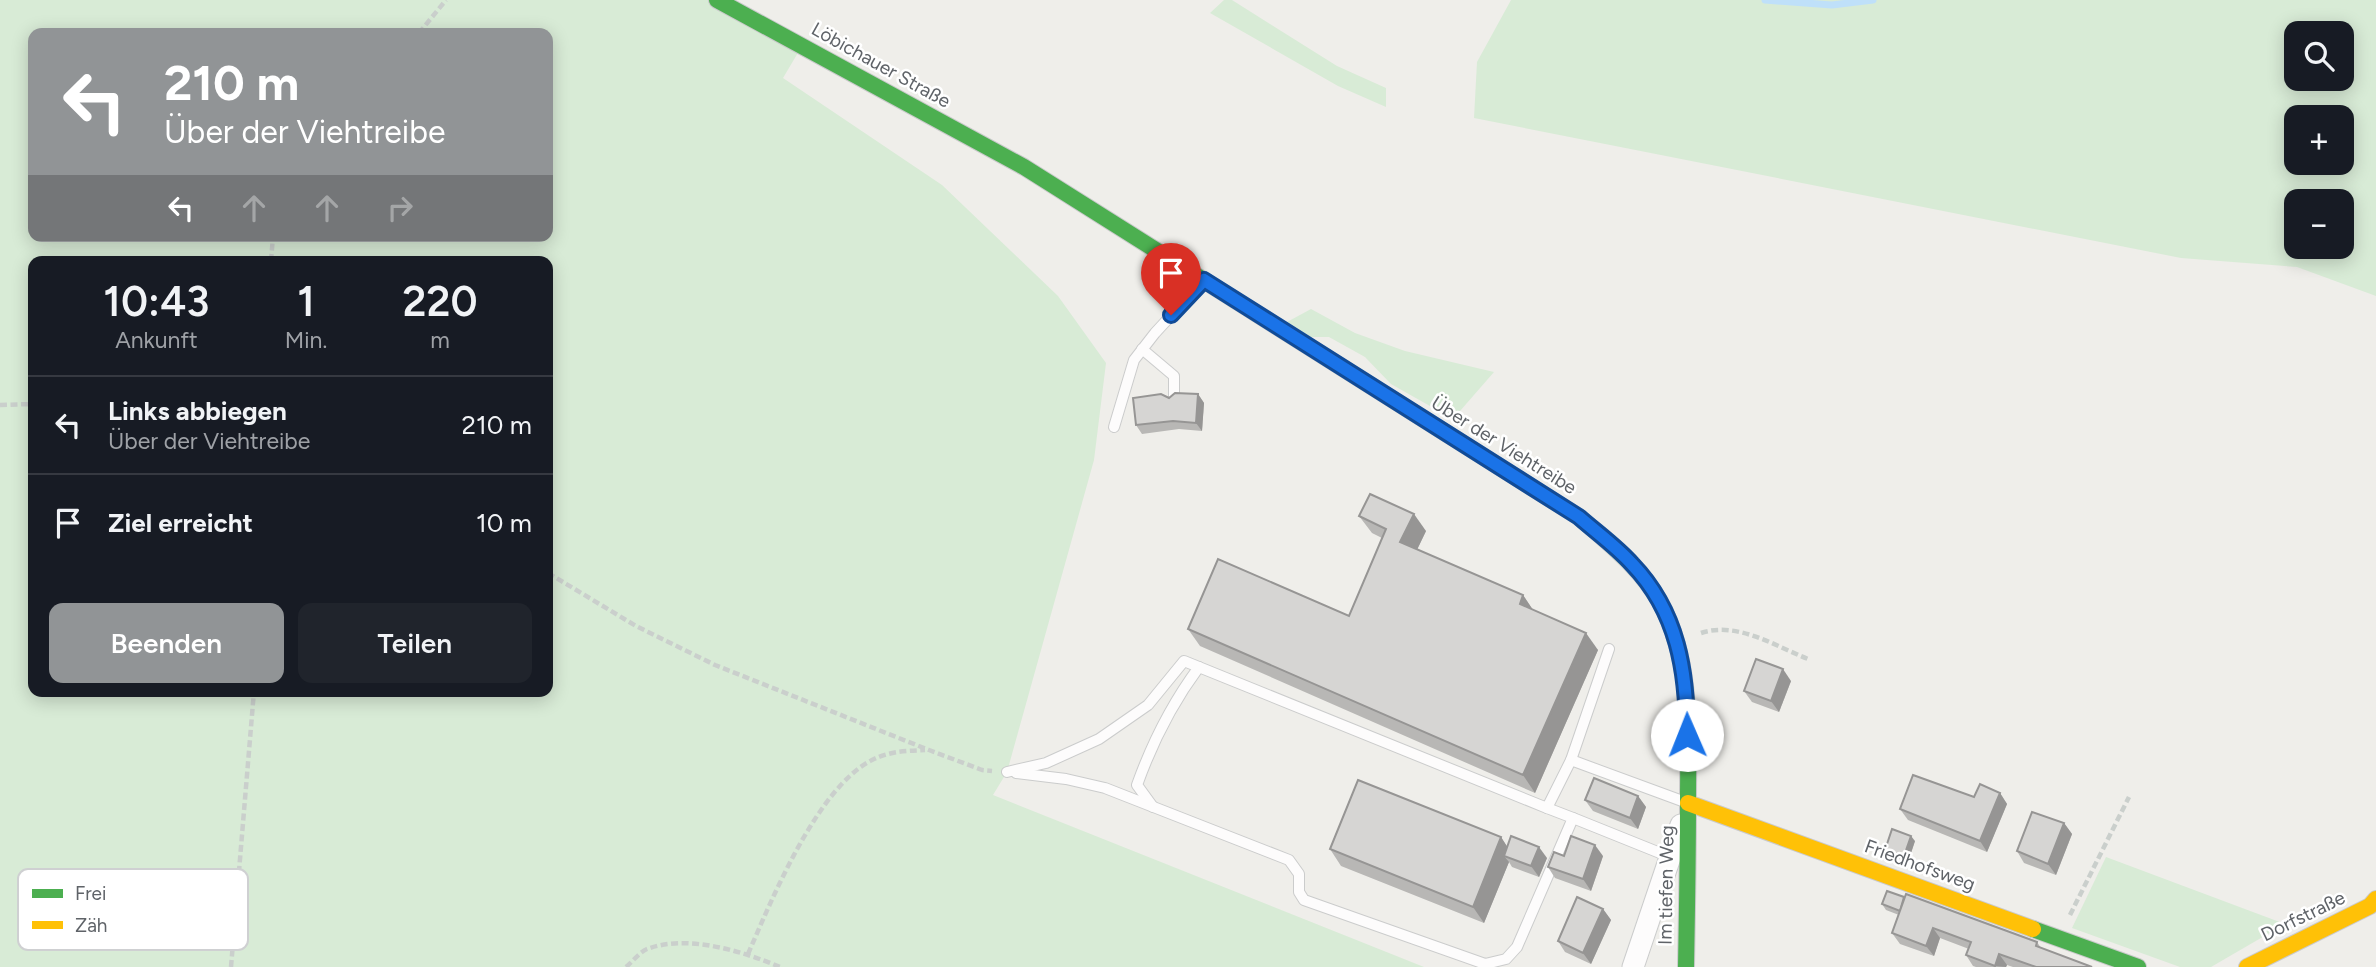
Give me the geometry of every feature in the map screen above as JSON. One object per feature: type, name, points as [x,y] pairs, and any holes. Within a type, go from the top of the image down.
[{"type":"street","name":"Löbichauer Straße","points":[[717,0],[1024,167]]},
{"type":"street","name":"Über der Viehtreibe","points":[[1024,167],[1579,517],[1633,564],[1660,601],[1678,643],[1687,690],[1688,803]]},
{"type":"street","points":[[1633,967],[1688,803]]},
{"type":"street","name":"Friedhofsweg","points":[[1688,803],[2138,967]]},
{"type":"street","name":"Im tiefen Weg","points":[[1686,967],[1688,803]]},
{"type":"street","name":"Dorfstraße","points":[[2247,967],[2370,906],[2376,899]]},
{"type":"lane","points":[[1114,427],[1134,360],[1204,280]]},
{"type":"lane","points":[[1142,349],[1174,376],[1174,399]]},
{"type":"lane","points":[[1546,808],[1571,760],[1609,649]]},
{"type":"lane","points":[[1007,772],[1046,763],[1099,739],[1148,705],[1184,661],[1670,857]]},
{"type":"lane","points":[[1153,807],[1138,785],[1147,755],[1187,683],[1199,667]]},
{"type":"lane","points":[[1571,760],[1688,803]]},
{"type":"lane","points":[[1007,772],[1066,779],[1105,788],[1289,860],[1299,874],[1299,892],[1304,900],[1485,964],[1506,959],[1517,947],[1573,818]]},
{"type":"path","points":[[423,28],[446,0]]},
{"type":"path","points":[[0,405],[28,404]]},
{"type":"path","points":[[553,576],[636,626],[715,665],[982,770],[1007,772]]},
{"type":"path","points":[[1678,643],[1722,628],[1808,659]]},
{"type":"path","points":[[239,869],[254,697]]},
{"type":"path","points":[[748,954],[785,870],[843,782],[871,761],[896,751],[929,750]]},
{"type":"path","points":[[2058,938],[2130,797]]},
{"type":"path","points":[[626,967],[646,950],[685,942],[748,954],[780,967]]},
{"type":"green space","points":[[0,0],[717,0],[802,46],[783,78],[942,185],[1058,296],[1106,363],[1094,460],[1007,772],[993,795],[1424,967],[0,967]]},
{"type":"green space","points":[[1224,0],[1232,0],[1337,66],[1386,88],[1386,107],[1338,86],[1210,13]]},
{"type":"green space","points":[[1511,0],[2376,0],[2376,296],[2297,267],[2181,258],[1474,118],[1477,62]]},
{"type":"green space","points":[[1311,309],[1355,333],[1405,351],[1494,372],[1453,419],[1391,384],[1365,357],[1329,337],[1310,337],[1287,322]]},
{"type":"green space","points":[[2106,857],[2285,924],[2211,967],[2180,967],[2072,928]]},
{"type":"building","points":[[1175,393],[1198,394],[1196,423],[1173,421],[1136,425],[1133,398],[1161,394],[1169,398]]},
{"type":"building","points":[[1370,494],[1414,514],[1400,542],[1523,595],[1520,604],[1586,633],[1523,775],[1188,629],[1218,559],[1349,616],[1386,529],[1359,516]]},
{"type":"building","points":[[1756,659],[1783,669],[1771,701],[1744,691]]},
{"type":"building","points":[[1913,775],[1974,797],[1980,784],[2000,793],[1980,841],[1900,809]]},
{"type":"building","points":[[1594,778],[1638,796],[1630,818],[1585,800]]},
{"type":"building","points":[[1358,780],[1501,837],[1473,907],[1330,849]]},
{"type":"building","points":[[2032,812],[2064,823],[2048,864],[2017,851]]},
{"type":"building","points":[[1892,829],[1911,836],[1904,856],[1885,850]]},
{"type":"building","points":[[1511,836],[1539,847],[1531,866],[1504,856]]},
{"type":"building","points":[[1571,836],[1595,845],[1583,879],[1548,867],[1554,852],[1564,856]]},
{"type":"building","points":[[1887,891],[1904,897],[1900,911],[1882,904]]},
{"type":"building","points":[[1906,894],[2037,942],[2036,946],[2092,967],[2036,967],[1999,954],[1995,966],[1966,955],[1971,942],[1933,928],[1926,946],[1892,933]]},
{"type":"building","points":[[1577,897],[1603,909],[1583,953],[1558,941]]},
{"type":"waterway","points":[[1765,0],[1832,5],[1873,0]]},
{"type":"traffic: fast","points":[[717,0],[1024,167],[1235,300]]},
{"type":"traffic: fast","points":[[1592,528],[1629,562],[1654,591],[1671,625],[1678,649],[1688,725],[1686,967]]},
{"type":"traffic: fast","points":[[2033,929],[2138,967]]},
{"type":"traffic: slow","points":[[1235,300],[1579,517],[1592,528]]},
{"type":"traffic: slow","points":[[1688,803],[2033,929]]},
{"type":"traffic: slow","points":[[2247,967],[2370,906],[2376,899]]},
{"type":"route","points":[[1171,315],[1204,280],[1579,517],[1633,564],[1660,601],[1678,643],[1687,690],[1687,735]]}]
